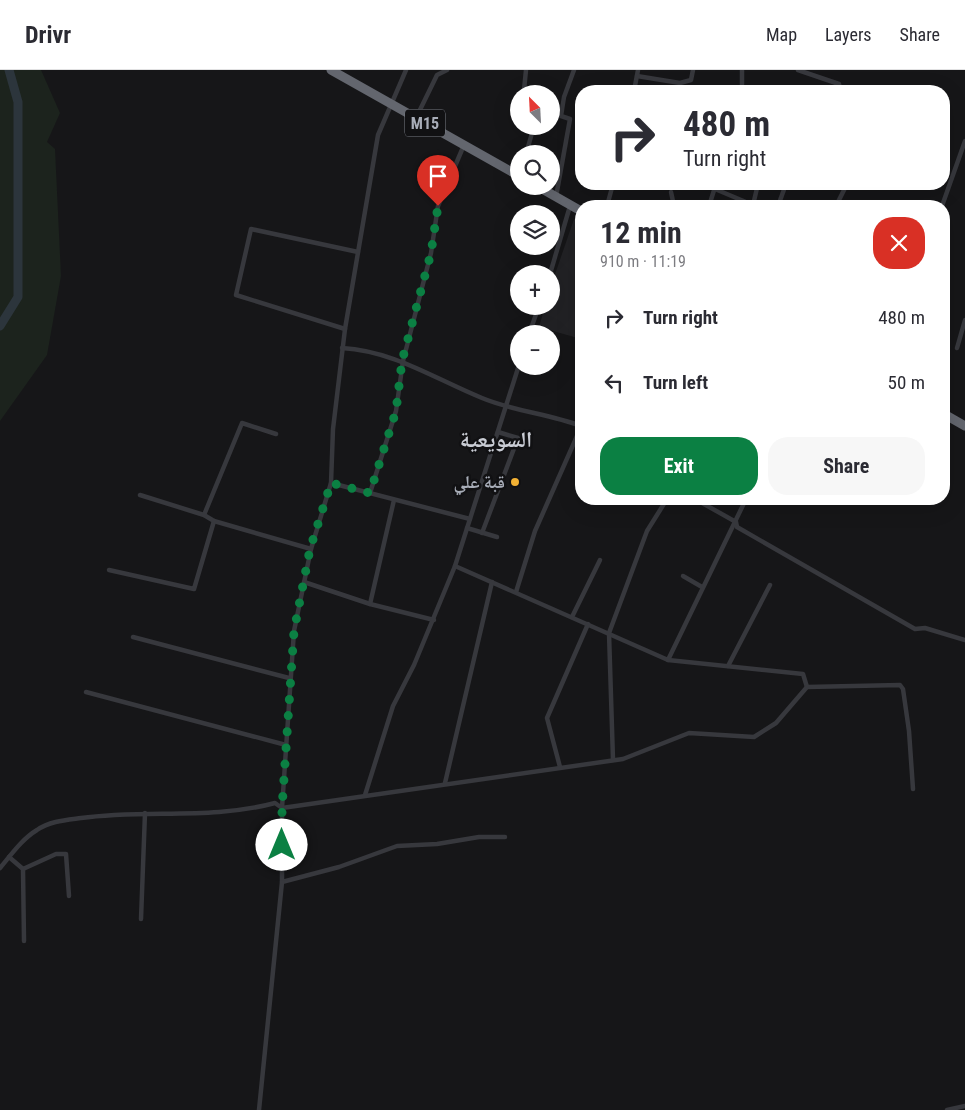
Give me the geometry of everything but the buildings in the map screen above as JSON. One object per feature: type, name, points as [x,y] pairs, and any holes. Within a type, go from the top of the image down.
[{"type":"highway","name":"M15","points":[[331,70],[510,171]]},
{"type":"highway","points":[[552,195],[575,208]]},
{"type":"highway","points":[[950,417],[965,426]]},
{"type":"street","points":[[259,1110],[282,882],[282,808],[289,678],[294,631],[310,549],[331,483],[333,429],[342,348],[378,135],[389,104],[406,70]]},
{"type":"street","points":[[416,118],[437,76],[447,70]]},
{"type":"street","points":[[524,85],[526,70]]},
{"type":"street","points":[[556,197],[570,119],[561,116],[564,97],[574,70]]},
{"type":"street","points":[[635,85],[638,70]]},
{"type":"street","points":[[637,76],[680,83],[691,80],[693,70]]},
{"type":"street","points":[[742,70],[742,85]]},
{"type":"street","points":[[798,70],[839,85]]},
{"type":"street","points":[[950,183],[965,141]]},
{"type":"street","points":[[370,493],[396,411],[402,361],[431,253],[440,199],[464,145]]},
{"type":"street","points":[[722,190],[743,200]]},
{"type":"street","points":[[671,192],[673,200]]},
{"type":"street","points":[[553,265],[570,205]]},
{"type":"street","points":[[345,329],[236,295],[251,229],[358,252]]},
{"type":"street","points":[[957,348],[965,320]]},
{"type":"street","points":[[342,348],[363,349],[402,361],[483,399],[575,425]]},
{"type":"street","points":[[365,795],[393,706],[434,620],[455,566],[516,375]]},
{"type":"street","points":[[204,515],[242,423],[276,434]]},
{"type":"street","points":[[482,533],[518,438],[498,432]]},
{"type":"street","points":[[516,592],[534,531],[575,437]]},
{"type":"street","points":[[331,483],[470,519]]},
{"type":"street","points":[[140,495],[204,515],[214,521],[310,549]]},
{"type":"street","points":[[370,604],[394,500]]},
{"type":"street","points":[[613,760],[609,633],[647,531],[664,505]]},
{"type":"street","points":[[706,505],[736,522],[737,527],[915,629],[925,628],[965,640]]},
{"type":"street","points":[[668,660],[743,505]]},
{"type":"street","points":[[109,570],[194,589],[214,521]]},
{"type":"street","points":[[467,528],[497,537]]},
{"type":"street","points":[[572,617],[600,560]]},
{"type":"street","points":[[455,566],[668,660],[803,674],[807,688]]},
{"type":"street","points":[[683,576],[702,587]]},
{"type":"street","points":[[304,582],[370,604],[434,620]]},
{"type":"street","points":[[445,783],[492,582]]},
{"type":"street","points":[[728,666],[770,585]]},
{"type":"street","points":[[560,767],[547,718],[588,624]]},
{"type":"street","points":[[133,637],[289,678]]},
{"type":"street","points":[[0,868],[38,829],[54,822],[97,816],[222,811],[274,803],[282,808],[613,760],[689,733],[754,737],[776,723],[807,688],[900,685],[903,689],[909,731],[913,789]]},
{"type":"street","points":[[86,692],[286,745]]},
{"type":"street","points":[[141,919],[145,813]]},
{"type":"street","points":[[282,882],[339,867],[397,846],[437,844],[478,837],[505,838]]},
{"type":"street","points":[[23,869],[56,854],[66,854],[69,896]]},
{"type":"street","points":[[9,857],[23,869],[24,941]]},
{"type":"street","points":[[947,1110],[965,1106]]},
{"type":"shaded area","points":[[0,70],[41,70],[60,113],[47,142],[55,149],[61,276],[47,355],[0,421]]},
{"type":"shaded area","points":[[574,219],[575,337],[560,333],[560,325],[540,325],[542,315],[560,315],[560,265],[558,265]]},
{"type":"waterway","points":[[0,326],[18,297],[18,102],[9,70]]},
{"type":"place","name":"قبة علي","points":[[515,482]]},
{"type":"district","name":"السويعية","points":[[496,439]]},
{"type":"route","points":[[282,845],[282,808],[289,678],[294,631],[310,549],[322,506],[331,483],[370,493],[396,411],[402,361],[431,253],[437,224],[438,206]]}]
